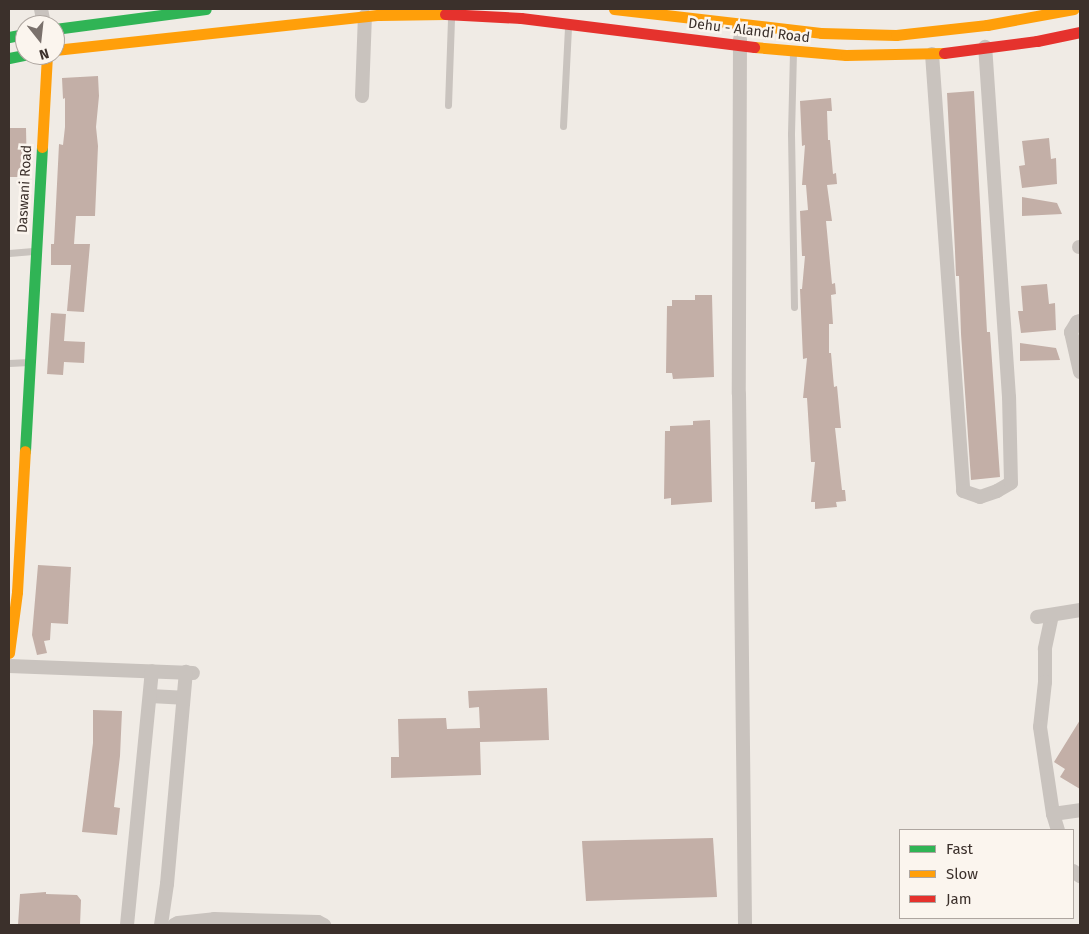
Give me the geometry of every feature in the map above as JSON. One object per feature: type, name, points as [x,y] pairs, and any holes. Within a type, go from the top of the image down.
[{"type":"main road","points":[[65,28],[206,9]]},
{"type":"main road","name":"Dehu - Alandi Road","points":[[614,9],[821,33],[896,35],[987,26],[1074,9]]},
{"type":"main road","name":"Dehu - Alandi Road","points":[[65,49],[365,16],[451,14],[521,18],[740,46],[846,55],[932,54],[1080,32]]},
{"type":"main road","name":"Daswani Road","points":[[9,653],[17,592],[46,65]]},
{"type":"street","points":[[362,96],[365,16]]},
{"type":"street","points":[[740,23],[739,394],[745,925]]},
{"type":"street","points":[[932,54],[963,490],[980,497],[998,491],[1011,482],[1009,398],[986,47]]},
{"type":"street","points":[[1080,321],[1077,322],[1071,332],[1080,372]]},
{"type":"street","points":[[1037,617],[1080,610]]},
{"type":"street","points":[[1052,615],[1045,649],[1045,682],[1040,728],[1053,814],[1058,829]]},
{"type":"street","points":[[9,666],[190,673],[183,698],[167,884],[161,925]]},
{"type":"street","points":[[128,925],[152,671]]},
{"type":"street","points":[[150,696],[183,698]]},
{"type":"street","points":[[1053,814],[1080,810]]},
{"type":"street","points":[[174,925],[178,922],[214,919],[318,922],[324,925]]},
{"type":"lane","points":[[448,105],[451,14]]},
{"type":"lane","points":[[563,126],[568,24]]},
{"type":"lane","points":[[793,52],[791,134],[794,307]]},
{"type":"lane","points":[[9,253],[36,251]]},
{"type":"lane","points":[[9,363],[29,362]]},
{"type":"building","points":[[98,76],[95,216],[76,216],[74,244],[90,244],[84,312],[67,311],[71,265],[51,265],[51,244],[54,244],[59,144],[63,145],[65,127],[65,98],[63,99],[62,78]]},
{"type":"building","points":[[974,91],[987,332],[990,332],[1000,477],[971,480],[959,276],[956,276],[947,93]]},
{"type":"building","points":[[831,98],[832,111],[827,111],[828,140],[830,140],[833,174],[836,173],[837,184],[827,185],[832,221],[826,221],[832,284],[835,283],[836,294],[831,295],[833,324],[829,324],[829,353],[831,353],[834,387],[837,386],[841,428],[835,428],[842,490],[845,490],[846,501],[836,502],[837,507],[815,509],[815,502],[811,502],[815,462],[811,462],[807,398],[803,398],[807,358],[803,359],[800,289],[802,289],[805,256],[802,256],[800,211],[808,210],[806,185],[802,185],[805,145],[802,146],[800,101]]},
{"type":"building","points":[[9,128],[26,128],[27,177],[9,177]]},
{"type":"building","points":[[1049,138],[1051,159],[1056,158],[1057,184],[1022,188],[1019,166],[1025,165],[1022,141]]},
{"type":"building","points":[[1022,197],[1057,203],[1062,214],[1022,216]]},
{"type":"building","points":[[1047,284],[1049,304],[1055,303],[1056,330],[1021,333],[1018,311],[1023,311],[1021,286]]},
{"type":"building","points":[[695,295],[712,295],[714,377],[673,379],[672,373],[666,373],[667,306],[672,306],[672,300],[695,300]]},
{"type":"building","points":[[51,313],[66,314],[64,341],[85,342],[84,363],[64,362],[63,375],[47,374]]},
{"type":"building","points":[[1020,343],[1056,348],[1060,360],[1020,361]]},
{"type":"building","points":[[710,420],[712,502],[671,505],[671,498],[664,499],[665,431],[670,431],[670,426],[693,425],[693,421]]},
{"type":"building","points":[[38,565],[71,567],[68,624],[51,623],[50,640],[44,641],[47,653],[37,655],[32,635]]},
{"type":"building","points":[[547,688],[549,740],[480,742],[481,775],[391,778],[391,757],[399,757],[398,719],[446,718],[447,729],[480,728],[479,707],[469,708],[468,691]]},
{"type":"building","points":[[93,710],[122,711],[120,756],[114,807],[120,808],[117,835],[82,832],[93,743]]},
{"type":"building","points":[[1080,720],[1080,789],[1060,777],[1065,769],[1054,762]]},
{"type":"building","points":[[713,838],[717,897],[586,901],[582,841]]},
{"type":"building","points":[[46,892],[46,894],[77,895],[81,900],[80,925],[18,925],[20,894]]},
{"type":"traffic: fast","points":[[65,28],[206,9]]},
{"type":"traffic: fast","points":[[9,37],[15,36]]},
{"type":"traffic: fast","points":[[9,58],[15,57]]},
{"type":"traffic: fast","points":[[25,451],[42,147]]},
{"type":"traffic: slow","points":[[614,9],[821,33],[896,35],[987,25],[1074,9]]},
{"type":"traffic: slow","points":[[65,49],[379,15],[445,14]]},
{"type":"traffic: slow","points":[[754,47],[846,55],[944,53]]},
{"type":"traffic: slow","points":[[42,147],[46,65]]},
{"type":"traffic: slow","points":[[9,653],[17,592],[25,451]]},
{"type":"traffic: jam","points":[[445,14],[521,18],[754,47]]},
{"type":"traffic: jam","points":[[944,53],[1037,41],[1080,32]]}]
